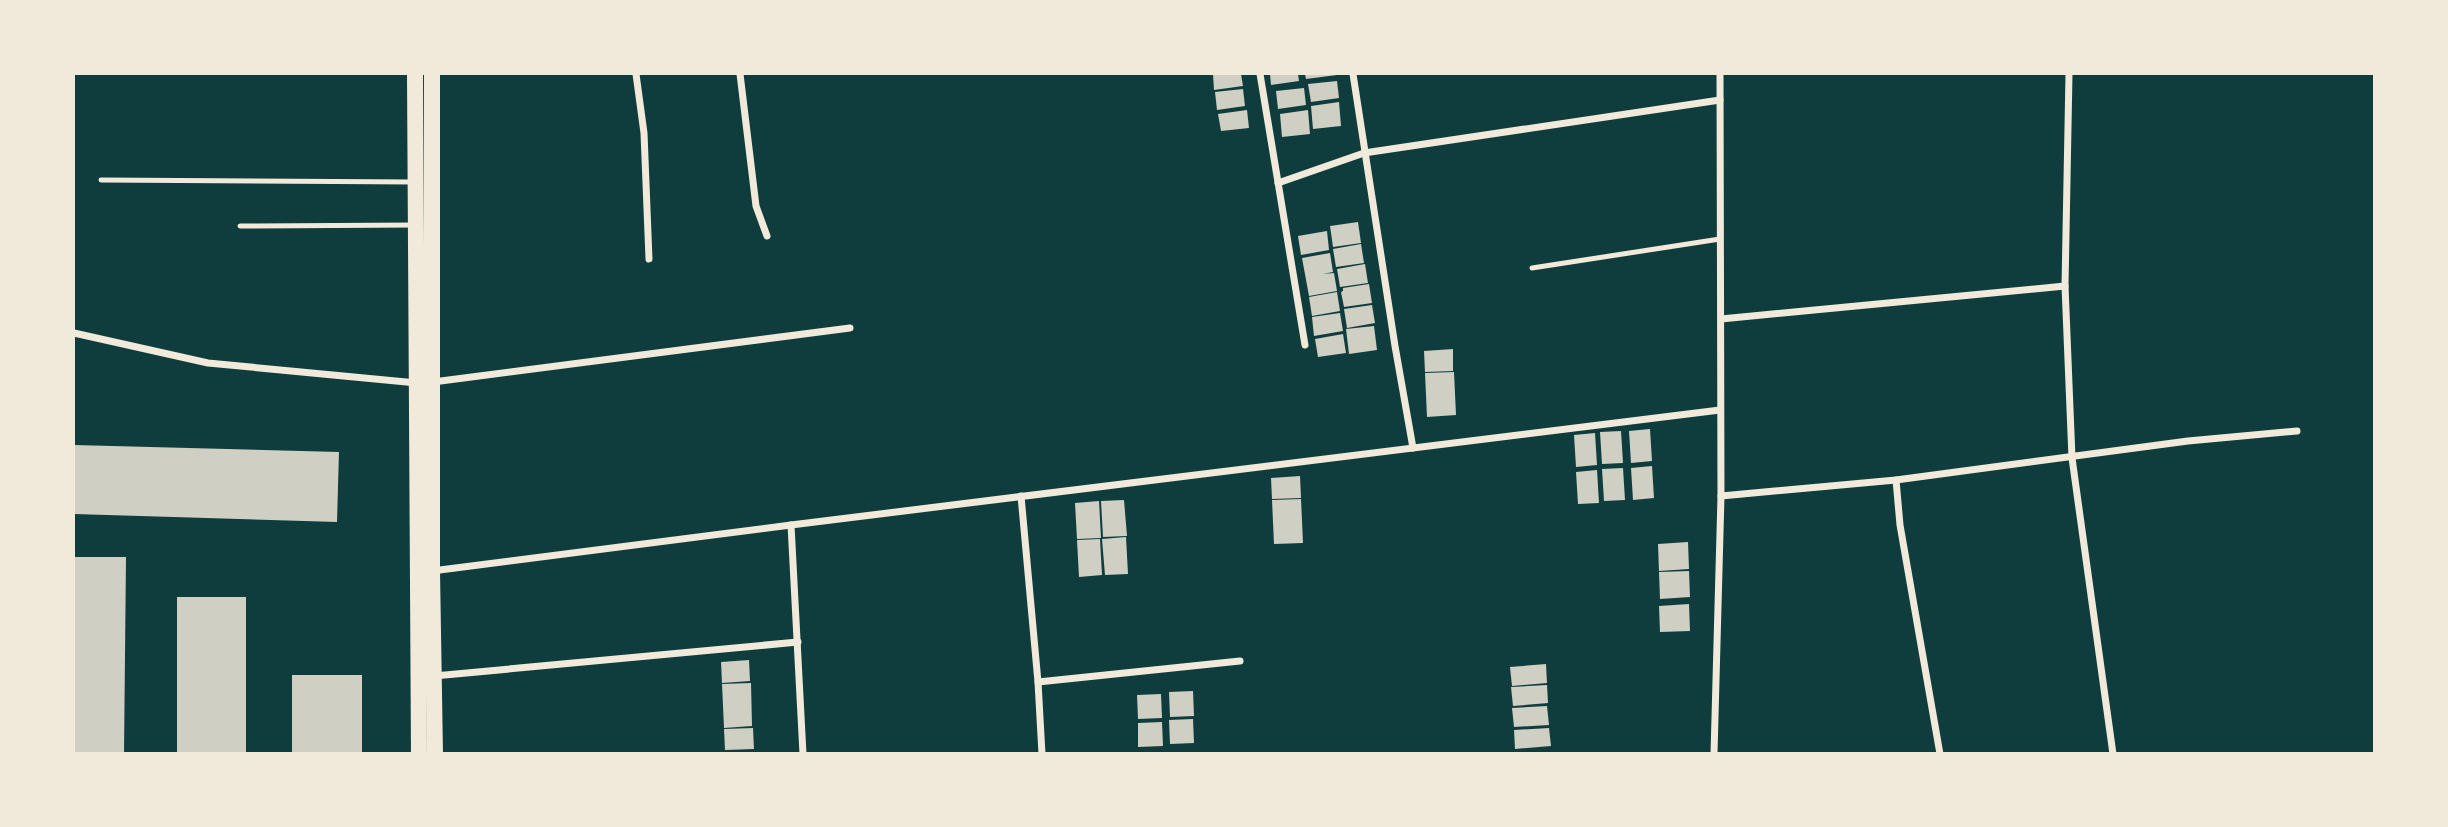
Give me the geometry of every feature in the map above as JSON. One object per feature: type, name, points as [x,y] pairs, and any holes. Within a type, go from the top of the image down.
[{"type":"main road","points":[[415,74],[418,225],[432,571],[435,754]]},
{"type":"main road","points":[[419,754],[432,74]]},
{"type":"street","points":[[636,74],[644,133],[649,259]]},
{"type":"street","points":[[740,74],[756,206],[767,236]]},
{"type":"street","points":[[1260,74],[1305,345]]},
{"type":"street","points":[[1353,74],[1413,448]]},
{"type":"street","points":[[1714,754],[1721,496],[1720,74]]},
{"type":"street","points":[[2069,74],[2065,286],[2072,458],[2113,754]]},
{"type":"street","points":[[1278,183],[1364,153],[1720,100]]},
{"type":"street","points":[[1721,320],[2065,286]]},
{"type":"street","points":[[74,333],[208,363],[425,383],[850,328]]},
{"type":"street","points":[[432,571],[1720,410]]},
{"type":"street","points":[[1721,496],[1896,480],[2188,441],[2297,431]]},
{"type":"street","points":[[1896,480],[1900,525],[1940,754]]},
{"type":"street","points":[[1021,496],[1042,754]]},
{"type":"street","points":[[791,525],[803,754]]},
{"type":"street","points":[[434,676],[799,642]]},
{"type":"street","points":[[1038,682],[1240,661]]},
{"type":"lane","points":[[101,180],[417,182]]},
{"type":"lane","points":[[240,226],[418,225]]},
{"type":"lane","points":[[1532,268],[1720,239]]},
{"type":"building","points":[[1213,74],[1241,74],[1243,86],[1214,90]]},
{"type":"building","points":[[1270,74],[1298,74],[1299,81],[1271,85]]},
{"type":"building","points":[[1305,74],[1337,74],[1337,75],[1306,79]]},
{"type":"building","points":[[1337,81],[1339,98],[1311,102],[1308,84]]},
{"type":"building","points":[[1304,88],[1306,105],[1278,109],[1276,91]]},
{"type":"building","points":[[1243,89],[1245,106],[1217,110],[1215,92]]},
{"type":"building","points":[[1339,102],[1341,126],[1313,129],[1311,106]]},
{"type":"building","points":[[1247,110],[1249,128],[1221,131],[1218,114]]},
{"type":"building","points":[[1308,110],[1310,134],[1282,137],[1280,114]]},
{"type":"building","points":[[1358,222],[1361,243],[1333,247],[1330,226]]},
{"type":"building","points":[[1327,231],[1329,250],[1301,255],[1298,236]]},
{"type":"building","points":[[1361,244],[1364,263],[1336,267],[1333,249]]},
{"type":"building","points":[[1330,253],[1333,272],[1323,274],[1334,273],[1337,291],[1309,296],[1302,258]]},
{"type":"building","points":[[1365,264],[1368,283],[1340,287],[1337,269]]},
{"type":"building","points":[[1369,284],[1372,303],[1344,307],[1341,292],[1343,288]]},
{"type":"building","points":[[1337,292],[1340,311],[1312,316],[1309,297]]},
{"type":"building","points":[[1372,305],[1375,323],[1347,328],[1344,309]]},
{"type":"building","points":[[1340,313],[1343,331],[1314,336],[1312,317]]},
{"type":"building","points":[[1374,326],[1377,350],[1349,354],[1346,329]]},
{"type":"building","points":[[1343,334],[1346,353],[1318,357],[1315,339]]},
{"type":"building","points":[[1453,349],[1453,371],[1425,372],[1424,351]]},
{"type":"building","points":[[1454,372],[1456,415],[1427,417],[1425,373]]},
{"type":"building","points":[[1650,429],[1652,461],[1631,463],[1629,431]]},
{"type":"building","points":[[1621,431],[1623,463],[1602,464],[1600,432]]},
{"type":"building","points":[[1595,433],[1597,465],[1576,467],[1574,435]]},
{"type":"building","points":[[74,445],[339,452],[337,522],[74,514]]},
{"type":"building","points":[[1652,466],[1654,498],[1633,500],[1631,468]]},
{"type":"building","points":[[1623,468],[1625,500],[1604,501],[1602,469]]},
{"type":"building","points":[[1597,470],[1599,503],[1578,504],[1576,472]]},
{"type":"building","points":[[1300,476],[1301,498],[1272,499],[1271,478]]},
{"type":"building","points":[[1301,499],[1303,543],[1274,544],[1272,500]]},
{"type":"building","points":[[1124,500],[1127,536],[1103,537],[1101,501]]},
{"type":"building","points":[[1099,501],[1101,538],[1077,539],[1075,503]]},
{"type":"building","points":[[1126,537],[1128,574],[1105,575],[1102,539]]},
{"type":"building","points":[[1100,539],[1102,575],[1079,577],[1077,540]]},
{"type":"building","points":[[1688,542],[1689,569],[1659,571],[1658,544]]},
{"type":"building","points":[[74,557],[126,557],[124,754],[74,754]]},
{"type":"building","points":[[1689,571],[1690,597],[1660,599],[1659,572]]},
{"type":"building","points":[[177,597],[246,597],[246,754],[177,754]]},
{"type":"building","points":[[1689,604],[1690,631],[1660,632],[1659,606]]},
{"type":"building","points":[[749,660],[750,681],[722,683],[721,662]]},
{"type":"building","points":[[1546,664],[1547,683],[1512,686],[1510,667]]},
{"type":"building","points":[[292,675],[362,675],[362,754],[292,754]]},
{"type":"building","points":[[751,683],[752,726],[724,728],[722,684]]},
{"type":"building","points":[[1547,685],[1548,703],[1513,706],[1511,687]]},
{"type":"building","points":[[1193,691],[1194,716],[1170,717],[1169,692]]},
{"type":"building","points":[[1161,694],[1162,718],[1138,719],[1137,695]]},
{"type":"building","points":[[1547,706],[1549,725],[1514,727],[1512,708]]},
{"type":"building","points":[[1193,719],[1194,743],[1170,744],[1169,720]]},
{"type":"building","points":[[1162,722],[1163,746],[1138,747],[1138,723]]},
{"type":"building","points":[[753,728],[754,749],[725,750],[724,729]]},
{"type":"building","points":[[1549,728],[1551,746],[1515,749],[1514,730]]}]
